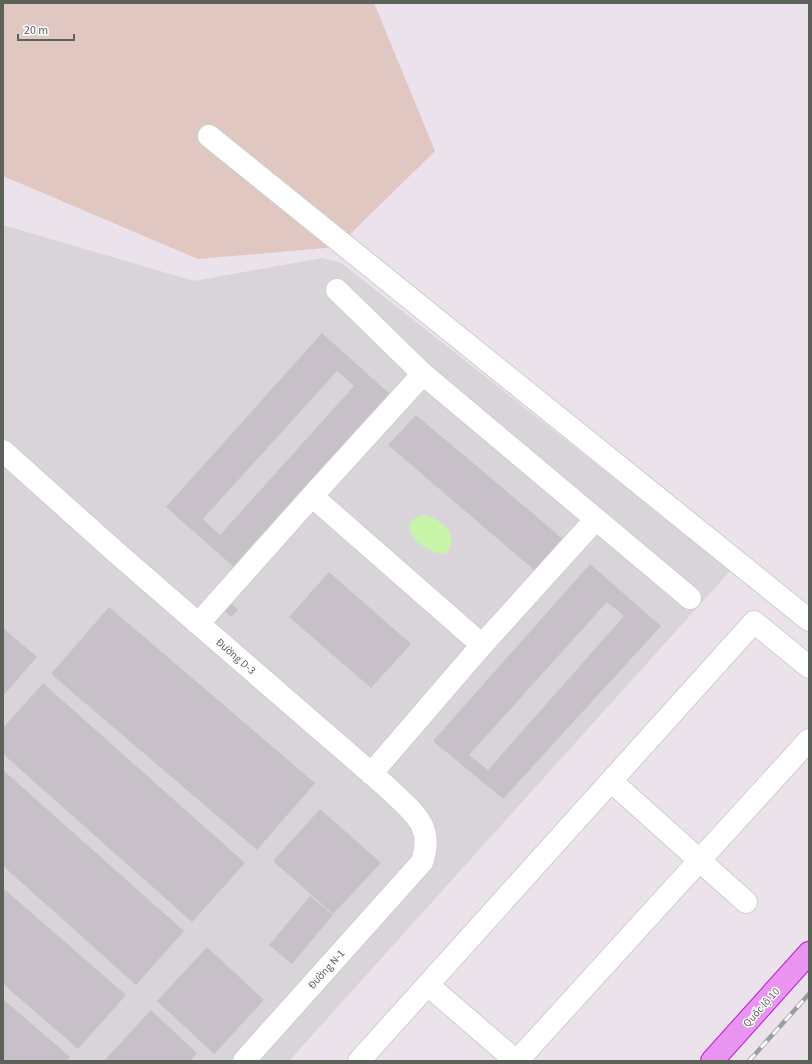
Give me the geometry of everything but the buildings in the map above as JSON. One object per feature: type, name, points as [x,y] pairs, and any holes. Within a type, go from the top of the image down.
[{"type":"highway","name":"Quốc lộ 10","points":[[712,1061],[809,953]]},
{"type":"street","points":[[209,136],[809,620]]},
{"type":"street","points":[[337,290],[423,374],[690,598]]},
{"type":"street","points":[[198,624],[423,374]]},
{"type":"street","name":"Đường D-3","points":[[3,451],[198,624],[371,774],[405,806],[425,830],[427,848],[422,862],[408,877]]},
{"type":"street","points":[[312,496],[482,645]]},
{"type":"street","points":[[371,774],[482,645],[596,519]]},
{"type":"street","points":[[359,1061],[754,622],[809,667]]},
{"type":"street","points":[[428,985],[516,1061],[809,740]]},
{"type":"street","points":[[611,781],[700,859],[746,902]]},
{"type":"street","name":"Đường N-1","points":[[244,1061],[408,877]]},
{"type":"shaded area","points":[[3,3],[374,3],[435,151],[337,247],[198,259],[3,176]]},
{"type":"shaded area","points":[[3,225],[194,281],[322,258],[341,263],[731,570],[289,1061],[3,1061]]},
{"type":"shaded area","points":[[427,515],[444,525],[451,535],[452,541],[445,554],[426,548],[412,536],[410,529],[411,523],[416,518]]},
{"type":"railway","points":[[749,1061],[809,994]]}]
